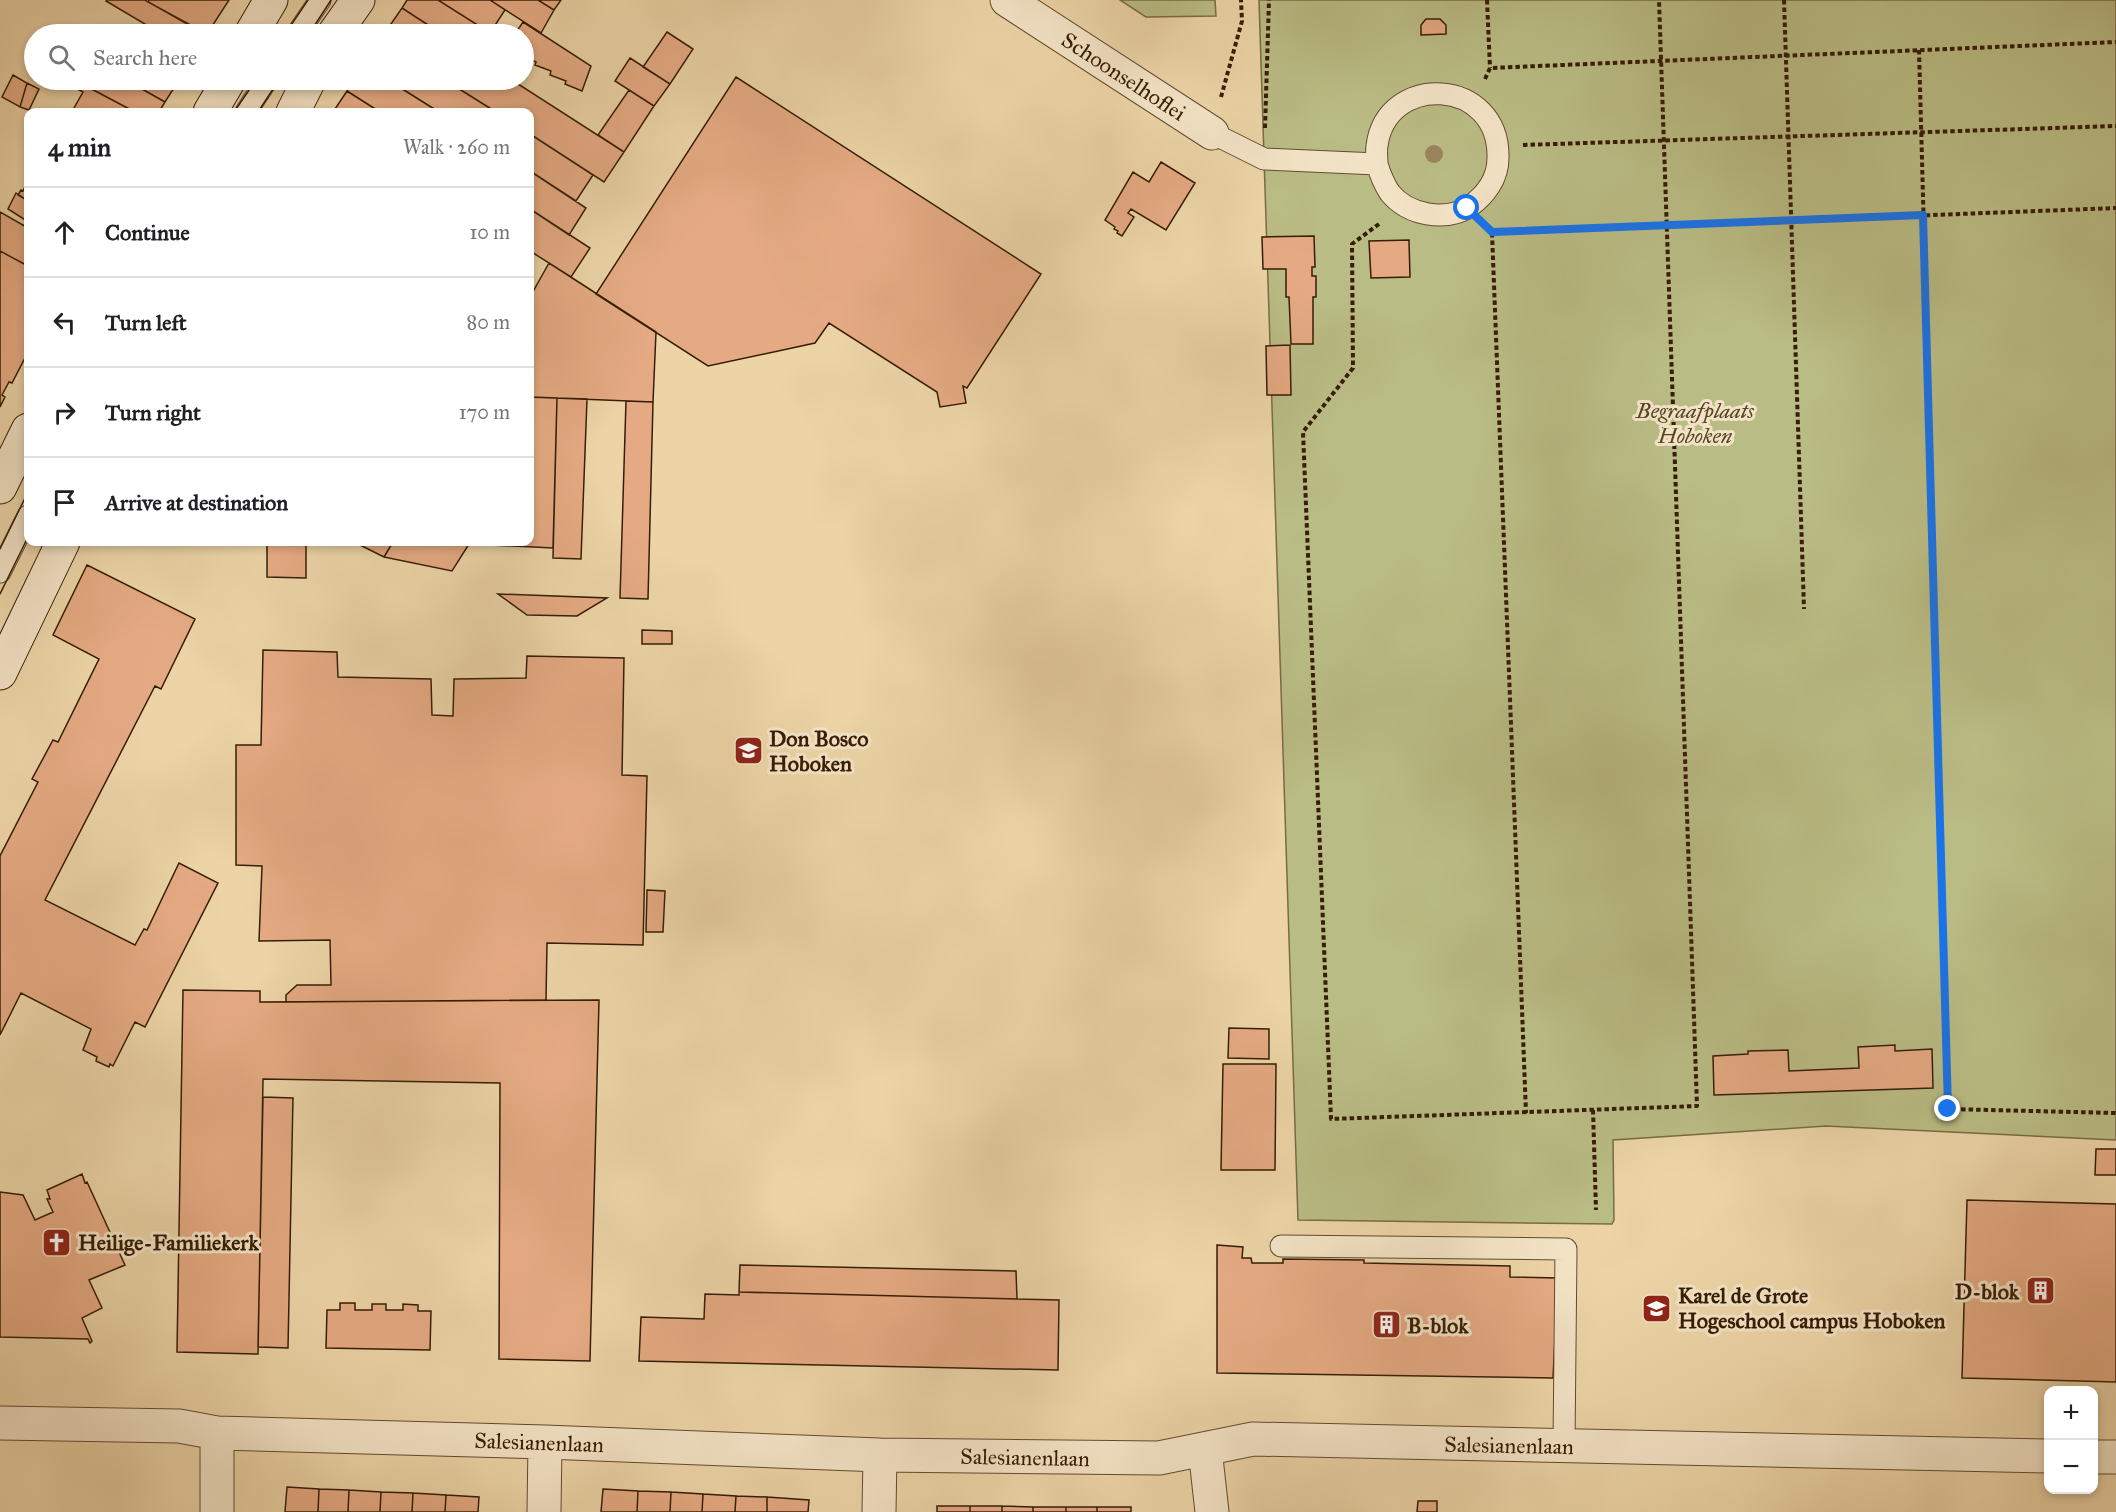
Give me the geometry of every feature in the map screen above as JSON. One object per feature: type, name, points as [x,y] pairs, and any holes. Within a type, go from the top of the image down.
[{"type":"street","points":[[257,24],[271,0]]},
{"type":"street","points":[[341,24],[357,0]]},
{"type":"street","name":"Schoonselhoflei","points":[[1006,0],[1212,133]]},
{"type":"street","points":[[212,108],[223,90]]},
{"type":"street","points":[[295,108],[304,90]]},
{"type":"street","points":[[0,487],[24,438]]},
{"type":"street","points":[[0,673],[61,546]]},
{"type":"street","name":"Salesianenlaan","points":[[0,1423],[180,1426],[218,1433],[545,1442],[880,1455],[1159,1458],[1253,1439],[2044,1456]]},
{"type":"street","points":[[217,1512],[218,1433]]},
{"type":"street","points":[[544,1512],[545,1442]]},
{"type":"street","points":[[1205,1449],[1212,1512]]},
{"type":"street","points":[[879,1512],[880,1455]]},
{"type":"street","points":[[2098,1457],[2116,1457]]},
{"type":"lane","points":[[304,24],[320,0]]},
{"type":"lane","points":[[249,108],[260,90]]},
{"type":"lane","points":[[1440,93],[1458,96],[1473,104],[1485,115],[1499,145],[1498,164],[1493,181],[1482,196],[1467,208],[1451,214],[1435,215],[1419,212],[1404,205],[1391,194],[1382,180],[1377,164],[1377,145],[1383,127],[1394,111],[1407,101],[1423,95],[1440,93]]},
{"type":"lane","points":[[1212,133],[1264,159],[1377,164]]},
{"type":"lane","points":[[0,572],[24,524]]},
{"type":"lane","points":[[1281,1246],[1566,1250],[1564,1446]]},
{"type":"path","points":[[1212,133],[1242,21],[1241,0]]},
{"type":"path","points":[[1264,159],[1269,0]]},
{"type":"path","points":[[1473,104],[1490,68],[1487,0]]},
{"type":"path","points":[[1404,205],[1352,244],[1353,368],[1303,432],[1331,1119],[1697,1106],[1659,0]]},
{"type":"path","points":[[1784,0],[1804,609]]},
{"type":"path","points":[[1490,68],[2116,42]]},
{"type":"path","points":[[1919,51],[1948,1109],[2116,1113]]},
{"type":"path","points":[[1499,145],[2116,126]]},
{"type":"path","points":[[1467,208],[1492,232],[1526,1113]]},
{"type":"path","points":[[1492,232],[2116,208]]},
{"type":"path","points":[[1593,1110],[1596,1210]]},
{"type":"green space","points":[[1120,0],[1215,0],[1216,16],[1146,17]]},
{"type":"green space","name":"Begraafplaats Hoboken","points":[[1259,0],[2116,0],[2116,1140],[1826,1126],[1613,1140],[1614,1220],[1612,1224],[1298,1220]]},
{"type":"building","points":[[145,0],[187,24],[145,24],[106,1]]},
{"type":"building","points":[[149,0],[229,0],[213,24],[189,24],[148,2]]},
{"type":"building","points":[[407,0],[438,0],[476,24],[427,24],[402,8]]},
{"type":"building","points":[[438,0],[490,0],[505,10],[496,24],[476,24]]},
{"type":"building","points":[[490,0],[538,0],[554,10],[541,33],[534,28],[534,24],[527,24]]},
{"type":"building","points":[[538,0],[561,0],[554,10]]},
{"type":"building","points":[[402,8],[427,24],[391,24]]},
{"type":"building","points":[[1426,19],[1440,19],[1446,25],[1446,34],[1421,35],[1421,25]]},
{"type":"building","points":[[534,29],[591,66],[582,91],[550,75],[551,71],[535,65],[534,61]]},
{"type":"building","points":[[667,32],[693,49],[670,84],[643,67]]},
{"type":"building","points":[[630,58],[670,84],[654,106],[615,81]]},
{"type":"building","points":[[13,75],[24,81],[25,90],[20,107],[2,97]]},
{"type":"building","points":[[736,77],[1041,274],[967,388],[963,386],[966,403],[940,407],[937,392],[829,323],[815,343],[708,366],[596,294]]},
{"type":"building","points":[[25,90],[39,90],[30,108],[20,107]]},
{"type":"building","points":[[79,90],[94,90],[127,108],[74,108],[83,92]]},
{"type":"building","points":[[94,90],[144,90],[165,102],[161,108],[127,108]]},
{"type":"building","points":[[144,90],[173,90],[165,102]]},
{"type":"building","points":[[404,90],[433,108],[374,108],[347,91]]},
{"type":"building","points":[[404,90],[461,90],[490,108],[433,108]]},
{"type":"building","points":[[461,90],[528,90],[624,152],[604,182],[534,137],[534,108],[490,108]]},
{"type":"building","points":[[629,90],[654,106],[624,152],[598,135]]},
{"type":"building","points":[[347,91],[374,108],[336,108]]},
{"type":"building","points":[[534,137],[593,175],[576,201],[534,174]]},
{"type":"building","points":[[1161,162],[1195,183],[1166,230],[1131,209],[1128,213],[1134,217],[1122,236],[1105,220],[1133,172],[1149,182]]},
{"type":"building","points":[[534,174],[586,208],[569,235],[534,212]]},
{"type":"building","points":[[24,189],[24,199],[18,195],[21,190]]},
{"type":"building","points":[[16,193],[24,198],[24,219],[8,209]]},
{"type":"building","points":[[0,212],[24,226],[24,264],[0,251]]},
{"type":"building","points":[[534,212],[590,248],[571,277],[534,254]]},
{"type":"building","points":[[1314,236],[1315,267],[1312,267],[1312,276],[1316,276],[1316,297],[1313,297],[1313,344],[1291,344],[1289,297],[1286,297],[1286,269],[1263,269],[1262,237]]},
{"type":"building","points":[[1409,240],[1410,277],[1371,278],[1369,241]]},
{"type":"building","points":[[0,251],[24,264],[24,360],[12,383],[9,382],[2,395],[5,397],[0,407]]},
{"type":"building","points":[[549,263],[656,332],[653,402],[534,397],[534,290]]},
{"type":"building","points":[[1290,345],[1291,395],[1267,395],[1266,346]]},
{"type":"building","points":[[534,397],[557,398],[553,548],[511,546],[534,546]]},
{"type":"building","points":[[557,398],[587,399],[581,559],[553,558]]},
{"type":"building","points":[[626,401],[653,402],[648,599],[620,598]]},
{"type":"building","points":[[267,546],[306,546],[306,578],[267,577]]},
{"type":"building","points":[[362,546],[391,546],[384,557]]},
{"type":"building","points":[[391,546],[468,546],[452,571],[384,557]]},
{"type":"building","points":[[87,565],[195,619],[161,689],[155,686],[45,900],[135,945],[144,929],[147,930],[179,863],[218,883],[145,1027],[135,1022],[113,1066],[110,1064],[109,1067],[96,1061],[97,1057],[83,1050],[91,1029],[21,993],[0,1035],[0,856],[38,782],[32,779],[53,740],[58,742],[99,659],[53,635]]},
{"type":"building","points":[[498,594],[607,598],[577,616],[527,615]]},
{"type":"building","points":[[642,630],[672,631],[672,644],[642,644]]},
{"type":"building","points":[[263,650],[337,652],[338,677],[431,679],[432,715],[453,716],[454,679],[526,678],[527,656],[624,658],[622,775],[647,776],[643,945],[547,943],[546,1000],[286,1002],[286,995],[297,985],[331,985],[330,940],[259,941],[262,866],[236,865],[236,745],[261,745]]},
{"type":"building","points":[[647,890],[665,891],[663,932],[646,932]]},
{"type":"building","points":[[183,990],[260,991],[260,1002],[599,1000],[590,1361],[499,1359],[500,1083],[263,1079],[258,1354],[177,1352]]},
{"type":"building","points":[[1229,1028],[1269,1029],[1269,1059],[1228,1058]]},
{"type":"building","points":[[1895,1045],[1895,1051],[1932,1049],[1933,1088],[1714,1095],[1713,1056],[1748,1054],[1748,1051],[1788,1050],[1789,1071],[1859,1068],[1858,1047]]},
{"type":"building","points":[[1223,1064],[1276,1064],[1275,1170],[1221,1170]]},
{"type":"building","points":[[263,1097],[293,1098],[288,1348],[258,1347]]},
{"type":"building","points":[[2096,1149],[2116,1149],[2116,1175],[2095,1175]]},
{"type":"building","name":"Heilige-Familiekerk","points":[[82,1174],[125,1265],[89,1280],[102,1308],[82,1318],[92,1341],[90,1343],[88,1339],[0,1337],[0,1192],[23,1195],[35,1220],[53,1212],[47,1199],[50,1199],[47,1190]]},
{"type":"building","name":"D-blok","points":[[1967,1200],[2116,1204],[2116,1382],[1962,1378]]},
{"type":"building","name":"B-blok","points":[[1217,1245],[1243,1247],[1242,1258],[1251,1258],[1252,1263],[1283,1263],[1283,1259],[1510,1266],[1510,1277],[1558,1278],[1553,1378],[1217,1373]]},
{"type":"building","points":[[740,1265],[1016,1271],[1017,1299],[739,1292]]},
{"type":"building","points":[[739,1292],[1059,1300],[1058,1370],[639,1361],[641,1317],[704,1319],[705,1294],[739,1295]]},
{"type":"building","points":[[340,1303],[355,1303],[355,1310],[372,1310],[372,1304],[386,1304],[386,1310],[403,1310],[403,1304],[418,1305],[418,1311],[431,1311],[430,1350],[326,1348],[327,1310],[340,1310]]},
{"type":"building","points":[[287,1487],[319,1489],[318,1512],[285,1512]]},
{"type":"building","points":[[319,1489],[349,1490],[348,1512],[318,1512]]},
{"type":"building","points":[[603,1489],[638,1491],[637,1512],[601,1512]]},
{"type":"building","points":[[349,1490],[381,1492],[380,1512],[348,1512]]},
{"type":"building","points":[[638,1491],[671,1492],[670,1512],[637,1512]]},
{"type":"building","points":[[381,1492],[413,1493],[412,1512],[380,1512]]},
{"type":"building","points":[[671,1492],[703,1494],[702,1512],[670,1512]]},
{"type":"building","points":[[413,1493],[446,1495],[445,1512],[412,1512]]},
{"type":"building","points":[[703,1494],[736,1496],[735,1512],[702,1512]]},
{"type":"building","points":[[446,1495],[479,1497],[478,1512],[445,1512]]},
{"type":"building","points":[[736,1496],[767,1497],[767,1512],[735,1512]]},
{"type":"building","points":[[767,1497],[809,1500],[808,1512],[767,1512]]},
{"type":"building","points":[[1418,1501],[1437,1501],[1437,1512],[1417,1512]]},
{"type":"building","points":[[937,1506],[970,1506],[970,1512],[937,1512]]},
{"type":"building","points":[[970,1506],[1002,1506],[1002,1512],[970,1512]]},
{"type":"building","points":[[1002,1506],[1033,1507],[1033,1512],[1002,1512]]},
{"type":"building","points":[[1033,1507],[1066,1507],[1066,1512],[1033,1512]]},
{"type":"building","points":[[1066,1507],[1097,1507],[1097,1512],[1066,1512]]},
{"type":"building","points":[[1097,1507],[1131,1507],[1131,1512],[1097,1512]]},
{"type":"tram line","points":[[292,24],[308,0]]},
{"type":"tram line","points":[[315,24],[331,0]]},
{"type":"tram line","points":[[237,108],[249,90]]},
{"type":"tram line","points":[[261,108],[272,90]]},
{"type":"tram line","points":[[0,549],[24,500]]},
{"type":"tram line","points":[[0,594],[24,545]]},
{"type":"place","name":"Don Bosco Hoboken","points":[[748,751]]},
{"type":"place","name":"Heilige-Familiekerk","points":[[57,1242]]},
{"type":"place","name":"D-blok","points":[[2040,1291]]},
{"type":"place","name":"Karel de Grote Hogeschool campus Hoboken","points":[[1657,1308]]},
{"type":"place","name":"B-blok","points":[[1386,1325]]},
{"type":"route","points":[[1467,208],[1492,232],[1923,215],[1948,1109]]}]
